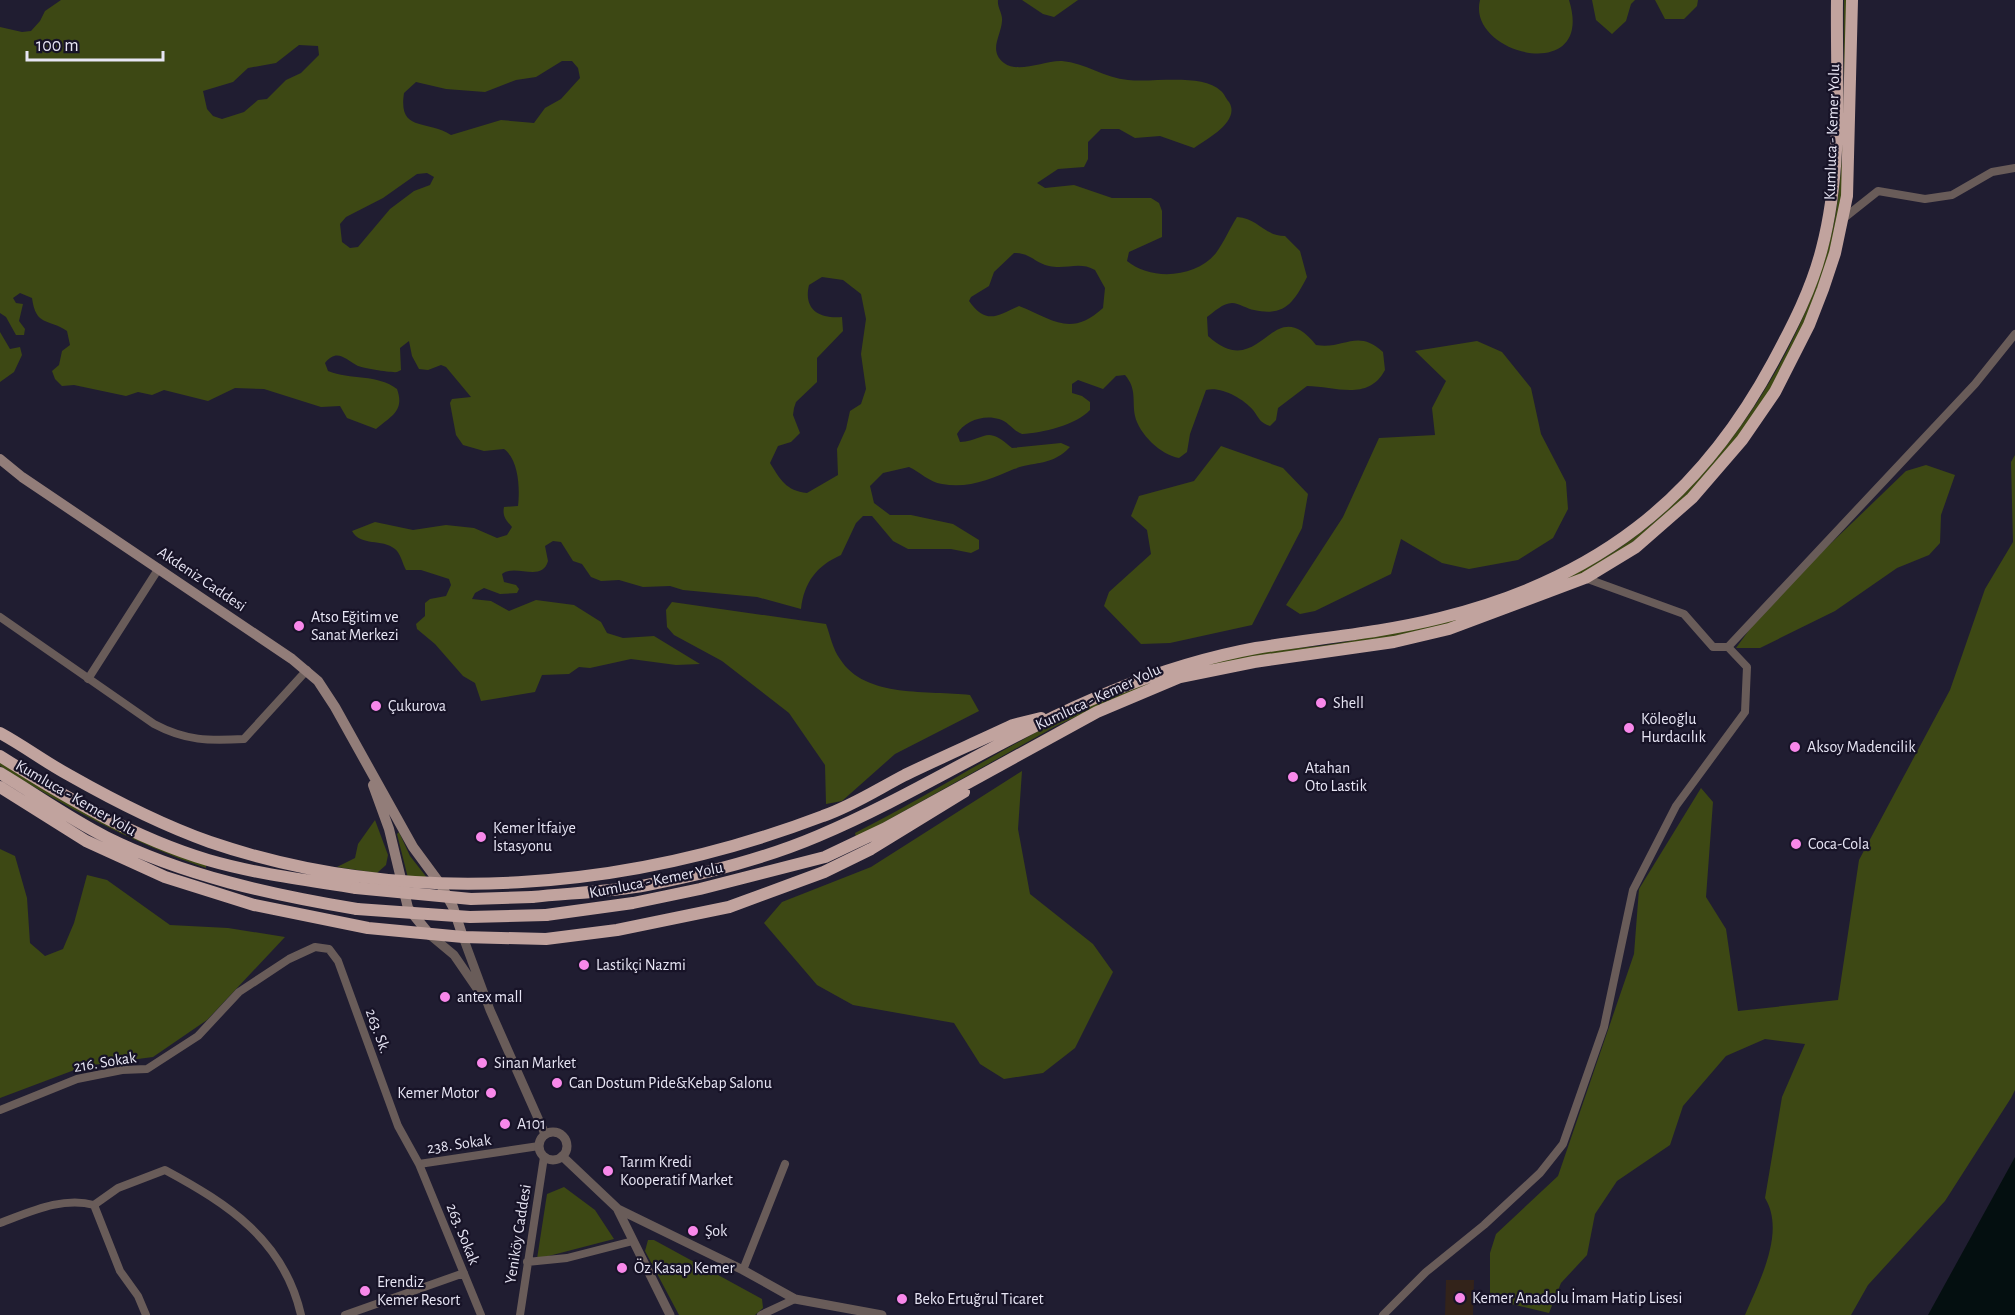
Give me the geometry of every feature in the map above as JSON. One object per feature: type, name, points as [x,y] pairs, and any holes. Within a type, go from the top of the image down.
[{"type":"highway","name":"Kumluca - Kemer Yolu","points":[[0,756],[119,825],[207,860],[255,871],[356,888],[471,899],[532,897],[646,885],[774,853],[854,821],[941,773],[1066,712],[1147,677],[1215,656],[1399,627],[1445,617],[1494,601],[1579,565],[1651,519],[1689,482],[1744,413],[1789,333],[1807,293],[1822,247],[1831,200],[1835,149],[1837,0]]},
{"type":"highway","name":"Kumluca - Kemer Yolu","points":[[0,773],[104,836],[140,853],[293,898],[357,909],[470,917],[546,915],[644,901],[825,857],[884,829],[1097,712],[1180,677],[1254,662],[1394,642],[1438,631],[1585,578],[1636,546],[1692,498],[1748,432],[1775,392],[1809,325],[1823,289],[1844,218],[1849,169],[1852,0]]},
{"type":"highway","name":"Kumluca - Kemer Yolu","points":[[0,733],[69,776],[209,842],[294,866],[401,882],[441,885],[526,884],[676,859],[777,833],[826,816],[1013,725],[1066,712]]},
{"type":"highway","points":[[0,787],[86,842],[165,877],[254,905],[368,928],[464,937],[546,939],[616,930],[729,907],[824,872],[871,849],[984,779],[1022,752]]},
{"type":"main road","name":"Akdeniz Caddesi","points":[[0,459],[50,496],[307,670],[318,681],[413,847],[441,885],[453,907],[464,937]]},
{"type":"main road","name":"Akdeniz Caddesi","points":[[360,751],[389,829],[408,908],[430,934]]},
{"type":"street","points":[[1844,218],[1878,191],[1925,200],[1953,195],[1992,172],[2015,168]]},
{"type":"street","points":[[1728,647],[1967,393],[2015,333]]},
{"type":"street","points":[[88,679],[159,568]]},
{"type":"street","points":[[1383,1315],[1426,1272],[1484,1225],[1540,1173],[1563,1144],[1604,1028],[1634,890],[1676,806],[1745,712],[1747,667],[1728,647],[1713,647],[1684,614],[1585,578]]},
{"type":"street","points":[[0,617],[154,724],[176,736],[216,741],[244,739],[307,670]]},
{"type":"street","name":"Akdeniz Caddesi","points":[[430,934],[454,955],[489,1010]]},
{"type":"street","name":"Akdeniz Caddesi","points":[[464,937],[489,1010],[545,1134]]},
{"type":"street","name":"263. Sk.","points":[[289,959],[315,947],[323,947],[334,954],[398,1126],[419,1164]]},
{"type":"street","name":"216. Sokak","points":[[0,1110],[77,1079],[122,1070],[147,1069],[198,1036],[239,992],[289,959]]},
{"type":"street","points":[[552,1132],[563,1138],[566,1144],[562,1156],[550,1160],[544,1157],[539,1146],[545,1134],[552,1132]]},
{"type":"street","name":"238. Sokak","points":[[419,1164],[539,1146]]},
{"type":"street","points":[[562,1156],[618,1209],[743,1270],[795,1299],[882,1315]]},
{"type":"street","name":"Yeniköy Caddesi","points":[[519,1315],[544,1157]]},
{"type":"street","name":"263. Sokak","points":[[419,1164],[481,1315]]},
{"type":"street","points":[[743,1270],[785,1164]]},
{"type":"street","points":[[94,1205],[118,1188],[165,1170],[175,1175],[206,1192],[248,1222],[278,1262],[296,1292],[301,1315]]},
{"type":"street","points":[[0,1223],[50,1206],[78,1200],[94,1205]]},
{"type":"street","points":[[94,1205],[120,1271],[138,1296],[146,1315]]},
{"type":"street","points":[[618,1209],[670,1315]]},
{"type":"street","points":[[528,1263],[567,1258],[633,1241]]},
{"type":"street","points":[[345,1315],[464,1274]]},
{"type":"street","points":[[761,1315],[795,1299]]},
{"type":"shaded area","points":[[2015,1157],[2015,1315],[1928,1315]]},
{"type":"shaded area","name":"Kemer Anadolu İmam Hatip Lisesi","points":[[1446,1280],[1474,1280],[1473,1315],[1445,1315]]},
{"type":"green space","points":[[61,0],[998,0],[1002,18],[996,48],[999,58],[1010,66],[1024,67],[1062,61],[1120,79],[1202,82],[1213,85],[1222,92],[1231,109],[1227,123],[1194,148],[1160,136],[1135,138],[1119,129],[1101,129],[1088,142],[1088,159],[1084,167],[1058,169],[1037,183],[1045,188],[1074,185],[1112,198],[1151,198],[1159,203],[1162,211],[1162,237],[1129,252],[1127,261],[1148,272],[1173,274],[1197,268],[1216,253],[1237,217],[1250,220],[1272,233],[1285,236],[1300,251],[1307,277],[1298,294],[1287,306],[1274,311],[1254,310],[1235,303],[1225,304],[1207,317],[1208,336],[1226,348],[1241,350],[1254,346],[1276,330],[1288,327],[1301,331],[1316,345],[1366,341],[1383,352],[1385,370],[1378,380],[1360,389],[1307,386],[1278,408],[1276,420],[1270,426],[1262,422],[1249,406],[1237,397],[1224,391],[1206,390],[1190,434],[1187,452],[1179,458],[1158,448],[1141,430],[1135,416],[1133,390],[1125,375],[1116,376],[1103,389],[1078,380],[1072,384],[1072,393],[1090,402],[1090,410],[1076,420],[1058,427],[1022,434],[999,419],[987,417],[969,422],[957,434],[960,442],[991,435],[1012,448],[1061,443],[1070,447],[1050,460],[970,484],[937,483],[909,467],[883,473],[870,486],[874,503],[890,515],[911,515],[953,524],[979,540],[979,549],[971,553],[951,549],[908,549],[893,541],[872,516],[863,516],[856,523],[841,555],[825,564],[808,583],[801,609],[757,597],[683,590],[670,586],[643,587],[619,580],[601,581],[591,577],[582,564],[573,561],[561,542],[553,541],[545,546],[548,561],[540,571],[514,570],[502,574],[504,582],[516,585],[519,589],[517,593],[500,594],[484,588],[475,593],[472,599],[491,601],[509,611],[536,600],[574,605],[601,622],[607,633],[623,638],[654,636],[700,664],[676,665],[631,659],[590,668],[579,667],[569,674],[542,675],[535,692],[481,701],[475,683],[463,676],[435,644],[417,629],[416,624],[425,616],[425,603],[430,599],[446,596],[451,585],[449,579],[421,570],[406,570],[395,549],[361,539],[352,531],[375,522],[413,530],[446,525],[474,528],[497,538],[507,535],[512,527],[505,518],[504,507],[518,506],[516,467],[504,449],[484,451],[463,445],[456,435],[450,403],[452,399],[471,397],[446,367],[441,365],[428,370],[419,369],[412,356],[409,341],[400,348],[401,370],[397,372],[361,367],[341,356],[333,356],[329,359],[325,363],[328,371],[381,381],[397,389],[398,408],[376,429],[347,418],[340,406],[321,407],[264,389],[235,388],[208,401],[164,390],[152,395],[138,392],[126,396],[74,385],[62,386],[55,379],[52,371],[59,365],[62,351],[70,345],[67,331],[40,318],[36,314],[32,298],[20,293],[13,298],[16,303],[23,304],[19,321],[25,329],[24,335],[16,335],[6,317],[0,313],[0,27],[22,32],[31,31],[45,11]],"holes":[[[299,45],[318,46],[319,55],[301,73],[286,80],[267,99],[258,100],[244,112],[222,119],[213,116],[207,109],[203,91],[233,82],[248,68],[276,63]],[[562,61],[572,61],[578,68],[580,78],[561,99],[545,108],[534,123],[501,120],[451,135],[442,130],[416,123],[405,114],[404,93],[416,82],[446,89],[485,92],[516,80],[536,77]],[[427,173],[434,177],[430,185],[414,191],[390,209],[358,247],[350,248],[342,242],[340,224],[346,217],[383,198],[417,174]],[[1014,253],[1019,253],[1049,266],[1083,266],[1095,270],[1105,288],[1103,308],[1091,317],[1071,324],[1052,320],[1019,306],[999,315],[987,316],[981,314],[969,301],[971,297],[989,286],[994,272]],[[822,277],[843,280],[861,294],[866,319],[861,354],[866,389],[861,404],[850,411],[846,429],[837,449],[838,475],[807,493],[789,487],[770,463],[778,446],[791,442],[800,433],[793,415],[796,402],[817,382],[817,358],[843,331],[842,317],[827,316],[815,311],[811,307],[808,294],[809,285]]]},
{"type":"green space","points":[[1022,0],[1078,0],[1054,17],[1043,14]]},
{"type":"green space","points":[[1480,0],[1569,0],[1572,27],[1565,44],[1549,52],[1529,53],[1509,47],[1492,35],[1481,19]]},
{"type":"green space","points":[[1592,0],[1635,0],[1631,4],[1626,21],[1612,34],[1596,20]]},
{"type":"green space","points":[[1655,0],[1698,0],[1697,6],[1684,19],[1665,19]]},
{"type":"green space","points":[[1844,0],[1848,0],[1843,183],[1839,217],[1827,267],[1809,314],[1774,385],[1742,432],[1692,493],[1653,527],[1608,560],[1582,574],[1455,623],[1124,695],[1056,726],[856,838],[855,833],[1027,737],[1072,714],[1132,689],[1231,657],[1350,641],[1525,591],[1552,582],[1602,559],[1650,525],[1695,482],[1735,434],[1770,381],[1799,325],[1821,270],[1839,192],[1844,110]]},
{"type":"green space","points":[[0,332],[10,349],[20,347],[22,355],[14,372],[0,382]]},
{"type":"green space","points":[[1477,341],[1502,352],[1531,388],[1541,434],[1566,482],[1568,509],[1553,538],[1518,560],[1469,569],[1442,563],[1401,539],[1391,574],[1315,611],[1300,614],[1286,605],[1343,517],[1379,438],[1435,435],[1432,408],[1446,381],[1415,351]]},
{"type":"green space","points":[[1221,446],[1283,468],[1308,494],[1302,528],[1252,625],[1170,643],[1141,644],[1104,606],[1109,592],[1151,554],[1147,530],[1131,516],[1139,496],[1194,481]]},
{"type":"green space","points":[[2015,455],[2015,1090],[2011,1098],[1945,1201],[1868,1285],[1851,1315],[1745,1315],[1763,1272],[1772,1241],[1771,1211],[1765,1198],[1782,1097],[1805,1044],[1765,1039],[1726,1056],[1683,1106],[1670,1145],[1617,1181],[1595,1214],[1587,1255],[1561,1283],[1549,1313],[1490,1299],[1490,1253],[1496,1234],[1558,1176],[1634,954],[1639,889],[1701,788],[1713,802],[1706,897],[1726,929],[1738,1011],[1838,1000],[1859,860],[1950,690],[1985,589],[2013,542],[2011,462]]},
{"type":"green space","points":[[1926,465],[1955,475],[1941,515],[1940,543],[1929,555],[1897,568],[1835,611],[1760,648],[1736,648],[1768,604],[1906,471]]},
{"type":"green space","points":[[672,602],[826,624],[840,659],[851,672],[865,681],[899,690],[970,695],[979,711],[895,754],[842,801],[826,804],[825,765],[789,713],[722,661],[674,635],[667,627],[666,610]]},
{"type":"green space","points":[[0,762],[206,865],[206,868],[100,823],[0,766]]},
{"type":"green space","points":[[1022,771],[1018,829],[1030,894],[1093,944],[1113,972],[1075,1048],[1043,1073],[1004,1079],[980,1064],[954,1023],[853,1005],[817,985],[764,923],[782,902],[871,867]]},
{"type":"green space","points":[[375,820],[388,855],[386,865],[377,873],[337,867],[355,858],[358,844]]},
{"type":"green space","points":[[399,832],[410,856],[428,879],[408,878],[397,834]]},
{"type":"green space","points":[[0,849],[15,856],[27,898],[30,943],[45,956],[63,949],[74,923],[87,875],[107,880],[170,925],[228,928],[285,937],[207,1020],[153,1057],[85,1066],[0,1098]]},
{"type":"green space","points":[[564,1187],[595,1210],[614,1239],[537,1259],[547,1194]]},
{"type":"green space","points":[[648,1240],[654,1240],[762,1299],[763,1308],[755,1315],[679,1315],[645,1251]]},
{"type":"place","name":"Atso Eğitim ve Sanat Merkezi","points":[[299,626]]},
{"type":"place","name":"Shell","points":[[1321,703]]},
{"type":"place","name":"Çukurova","points":[[376,706]]},
{"type":"place","name":"Köleoğlu Hurdacılık","points":[[1629,728]]},
{"type":"place","name":"Aksoy Madencilik","points":[[1795,747]]},
{"type":"place","name":"Atahan Oto Lastik","points":[[1293,777]]},
{"type":"place","name":"Kemer İtfaiye İstasyonu","points":[[481,837]]},
{"type":"place","name":"Coca-Cola","points":[[1796,844]]},
{"type":"place","name":"Lastikçi Nazmi","points":[[584,965]]},
{"type":"place","name":"antex mall","points":[[445,997]]},
{"type":"place","name":"Sinan Market","points":[[482,1063]]},
{"type":"place","name":"Can Dostum Pide&Kebap Salonu","points":[[557,1083]]},
{"type":"place","name":"Kemer Motor","points":[[491,1093]]},
{"type":"place","name":"A101","points":[[505,1124]]},
{"type":"place","name":"Tarım Kredi Kooperatif Market","points":[[608,1171]]},
{"type":"place","name":"Şok","points":[[693,1231]]},
{"type":"place","name":"Öz Kasap Kemer","points":[[622,1268]]},
{"type":"place","name":"Erendiz Kemer Resort","points":[[365,1291]]},
{"type":"place","name":"Kemer Anadolu İmam Hatip Lisesi","points":[[1460,1298]]},
{"type":"place","name":"Beko Ertuğrul Ticaret","points":[[902,1299]]}]
